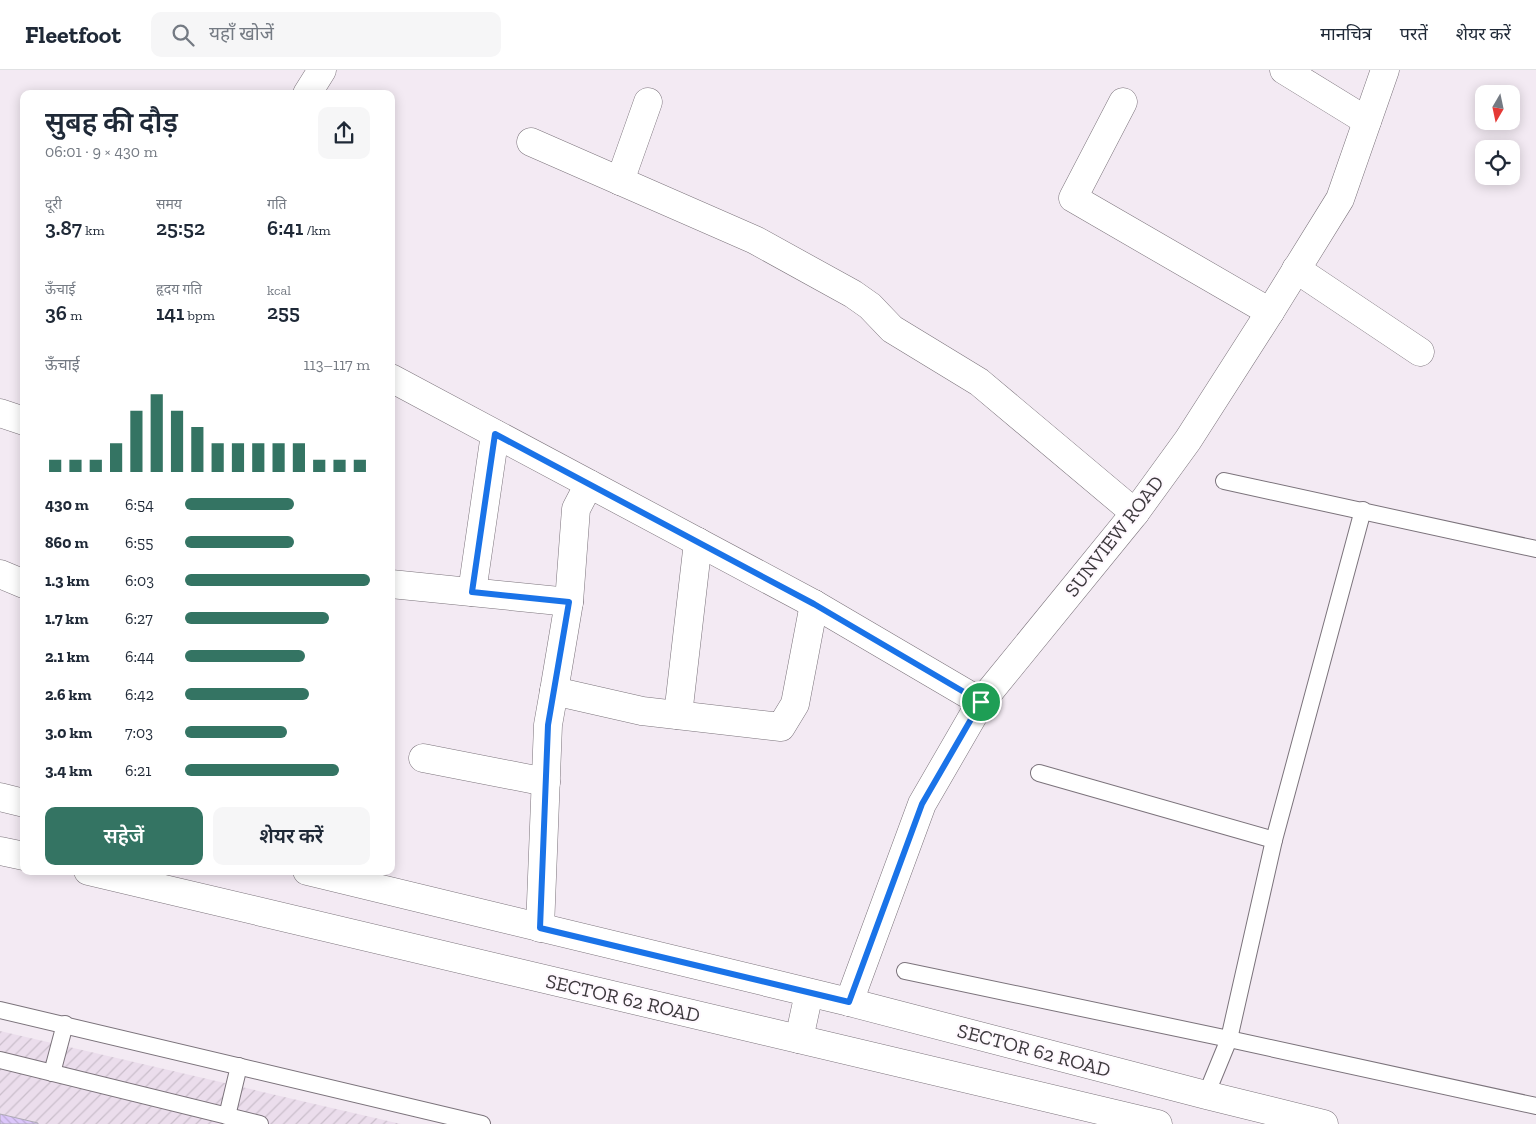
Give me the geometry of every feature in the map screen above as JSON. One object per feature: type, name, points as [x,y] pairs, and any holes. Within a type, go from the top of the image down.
[{"type":"street","points":[[310,90],[322,70]]},
{"type":"street","points":[[1284,70],[1367,121]]},
{"type":"street","name":"SUNVIEW ROAD","points":[[849,1002],[922,804],[981,702],[1134,512],[1188,440],[1270,312],[1340,199],[1385,70]]},
{"type":"street","points":[[620,181],[648,102]]},
{"type":"street","points":[[1123,102],[1073,198],[1270,312]]},
{"type":"street","points":[[531,142],[755,240],[853,294],[870,306],[892,329],[979,382],[1134,512]]},
{"type":"street","points":[[1296,270],[1420,352]]},
{"type":"street","points":[[395,380],[814,604],[981,702]]},
{"type":"street","points":[[0,413],[20,420]]},
{"type":"street","points":[[472,592],[495,434]]},
{"type":"street","points":[[540,928],[548,725],[569,602],[576,510],[589,484]]},
{"type":"street","points":[[678,715],[698,542]]},
{"type":"street","points":[[0,574],[20,582]]},
{"type":"street","points":[[395,584],[569,602]]},
{"type":"street","points":[[554,691],[642,712],[781,728],[795,704],[814,604]]},
{"type":"street","points":[[423,758],[546,782]]},
{"type":"street","points":[[0,797],[20,802]]},
{"type":"street","name":"SECTOR 62 ROAD","points":[[105,875],[1158,1124]]},
{"type":"street","name":"SECTOR 62 ROAD","points":[[323,875],[849,1002],[1324,1124]]},
{"type":"street","points":[[799,1039],[809,993]]},
{"type":"lane","points":[[1224,481],[1536,549]]},
{"type":"lane","points":[[1206,1095],[1229,1039],[1274,840],[1363,510]]},
{"type":"lane","points":[[1039,773],[1274,840]]},
{"type":"lane","points":[[905,972],[1229,1039],[1536,1106]]},
{"type":"lane","points":[[0,1010],[239,1066],[450,1120],[482,1124]]},
{"type":"lane","points":[[52,1073],[66,1024]]},
{"type":"lane","points":[[0,1060],[260,1124]]},
{"type":"lane","points":[[227,1116],[239,1066]]},
{"type":"shaded area","points":[[0,1031],[401,1124],[0,1124]]},
{"type":"building","points":[[0,1114],[38,1123],[38,1124],[0,1124]]},
{"type":"route","points":[[495,434],[814,604],[981,702],[922,804],[849,1002],[540,928],[548,725],[569,602],[472,592],[495,434]]}]
